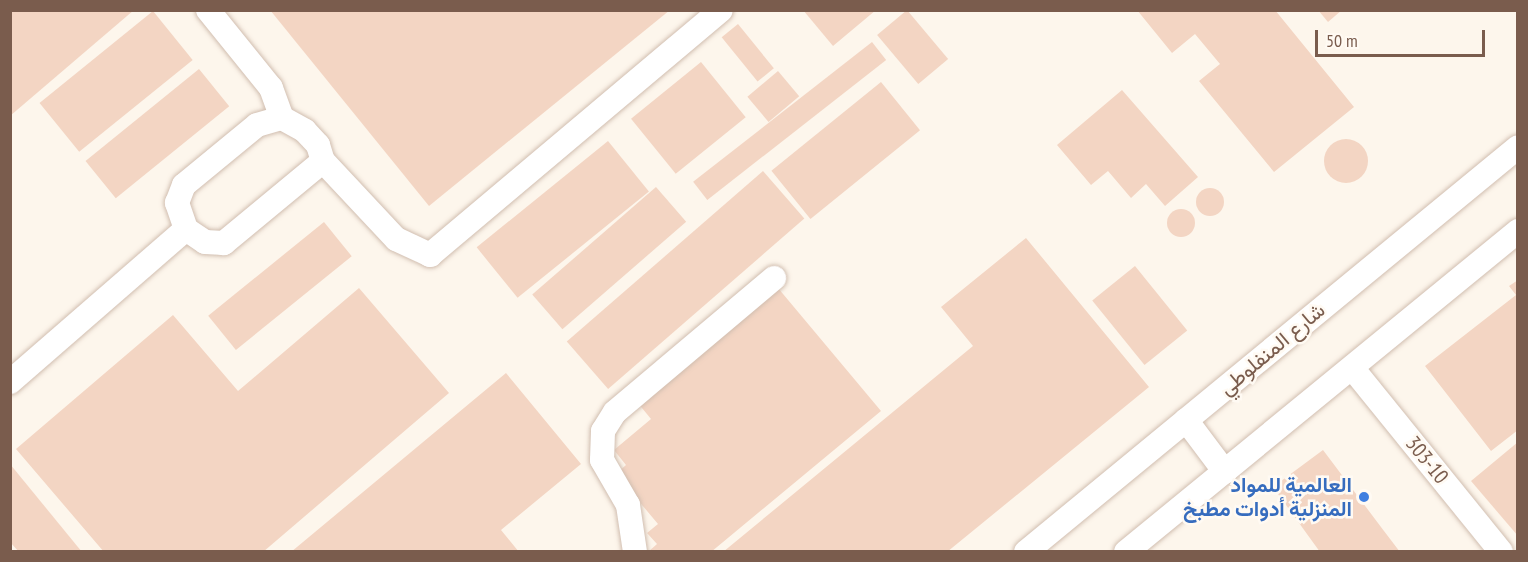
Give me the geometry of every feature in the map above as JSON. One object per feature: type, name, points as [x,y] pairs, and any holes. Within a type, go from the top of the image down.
[{"type":"street","points":[[208,10],[271,88],[282,118],[305,131],[318,145],[323,161],[396,238],[430,255],[721,10]]},
{"type":"street","points":[[282,118],[257,125],[184,185],[177,203],[186,229],[205,242],[224,243],[323,161]]},
{"type":"street","name":"شارع المنفلوطي","points":[[1026,552],[1518,147]]},
{"type":"street","points":[[10,382],[186,229]]},
{"type":"street","points":[[1126,552],[1353,369],[1518,231]]},
{"type":"street","points":[[635,552],[628,505],[602,460],[603,431],[615,412],[774,278]]},
{"type":"street","name":"303-10","points":[[1353,369],[1501,552]]},
{"type":"street","points":[[1186,420],[1225,472]]},
{"type":"building","points":[[10,10],[134,10],[10,116]]},
{"type":"building","points":[[270,10],[670,10],[429,206]]},
{"type":"building","points":[[803,10],[876,10],[833,46]]},
{"type":"building","points":[[907,10],[948,59],[918,84],[877,35]]},
{"type":"building","points":[[1137,10],[1275,10],[1354,107],[1274,172],[1199,81],[1220,64],[1195,34],[1172,53]]},
{"type":"building","points":[[1318,10],[1342,10],[1328,22]]},
{"type":"building","points":[[153,11],[193,60],[79,152],[40,103]]},
{"type":"building","points":[[738,24],[774,68],[758,82],[722,37]]},
{"type":"building","points":[[872,42],[886,60],[707,200],[693,182]]},
{"type":"building","points":[[701,62],[746,117],[676,174],[631,119]]},
{"type":"building","points":[[199,69],[229,106],[116,198],[86,161]]},
{"type":"building","points":[[778,71],[799,96],[769,122],[747,97]]},
{"type":"building","points":[[881,82],[920,130],[810,219],[771,171]]},
{"type":"building","points":[[1122,90],[1198,177],[1165,206],[1146,184],[1131,198],[1108,171],[1091,185],[1057,145]]},
{"type":"building","points":[[1346,139],[1362,145],[1368,161],[1362,177],[1346,183],[1330,177],[1324,161],[1330,145]]},
{"type":"building","points":[[608,141],[649,192],[518,298],[477,247]]},
{"type":"building","points":[[763,171],[804,219],[608,389],[567,342]]},
{"type":"building","points":[[656,187],[686,222],[562,329],[532,295]]},
{"type":"building","points":[[1210,188],[1220,192],[1224,202],[1220,212],[1210,216],[1200,212],[1196,202],[1200,192]]},
{"type":"building","points":[[1181,209],[1191,213],[1195,223],[1191,233],[1181,237],[1171,233],[1167,223],[1171,213]]},
{"type":"building","points":[[324,222],[352,256],[236,350],[208,316]]},
{"type":"building","points":[[1026,238],[1149,387],[947,552],[723,552],[973,346],[941,307]]},
{"type":"building","points":[[1135,266],[1187,331],[1144,365],[1092,301]]},
{"type":"building","points":[[1518,280],[1518,430],[1491,451],[1425,366],[1516,295],[1509,286]]},
{"type":"building","points":[[773,282],[881,411],[711,552],[648,552],[657,544],[647,533],[658,524],[616,474],[626,465],[614,450],[651,419],[633,397]]},
{"type":"building","points":[[359,288],[449,393],[263,552],[104,552],[16,449],[173,315],[238,391]]},
{"type":"building","points":[[506,373],[581,464],[501,530],[519,552],[291,552]]},
{"type":"building","points":[[1518,442],[1518,536],[1471,481]]},
{"type":"building","points":[[1323,450],[1400,552],[1320,552],[1273,487]]},
{"type":"building","points":[[10,464],[82,552],[19,552],[10,542]]},
{"type":"place","name":"العالمية للمواد المنزلية أدوات مطبخ","points":[[1364,497]]}]
